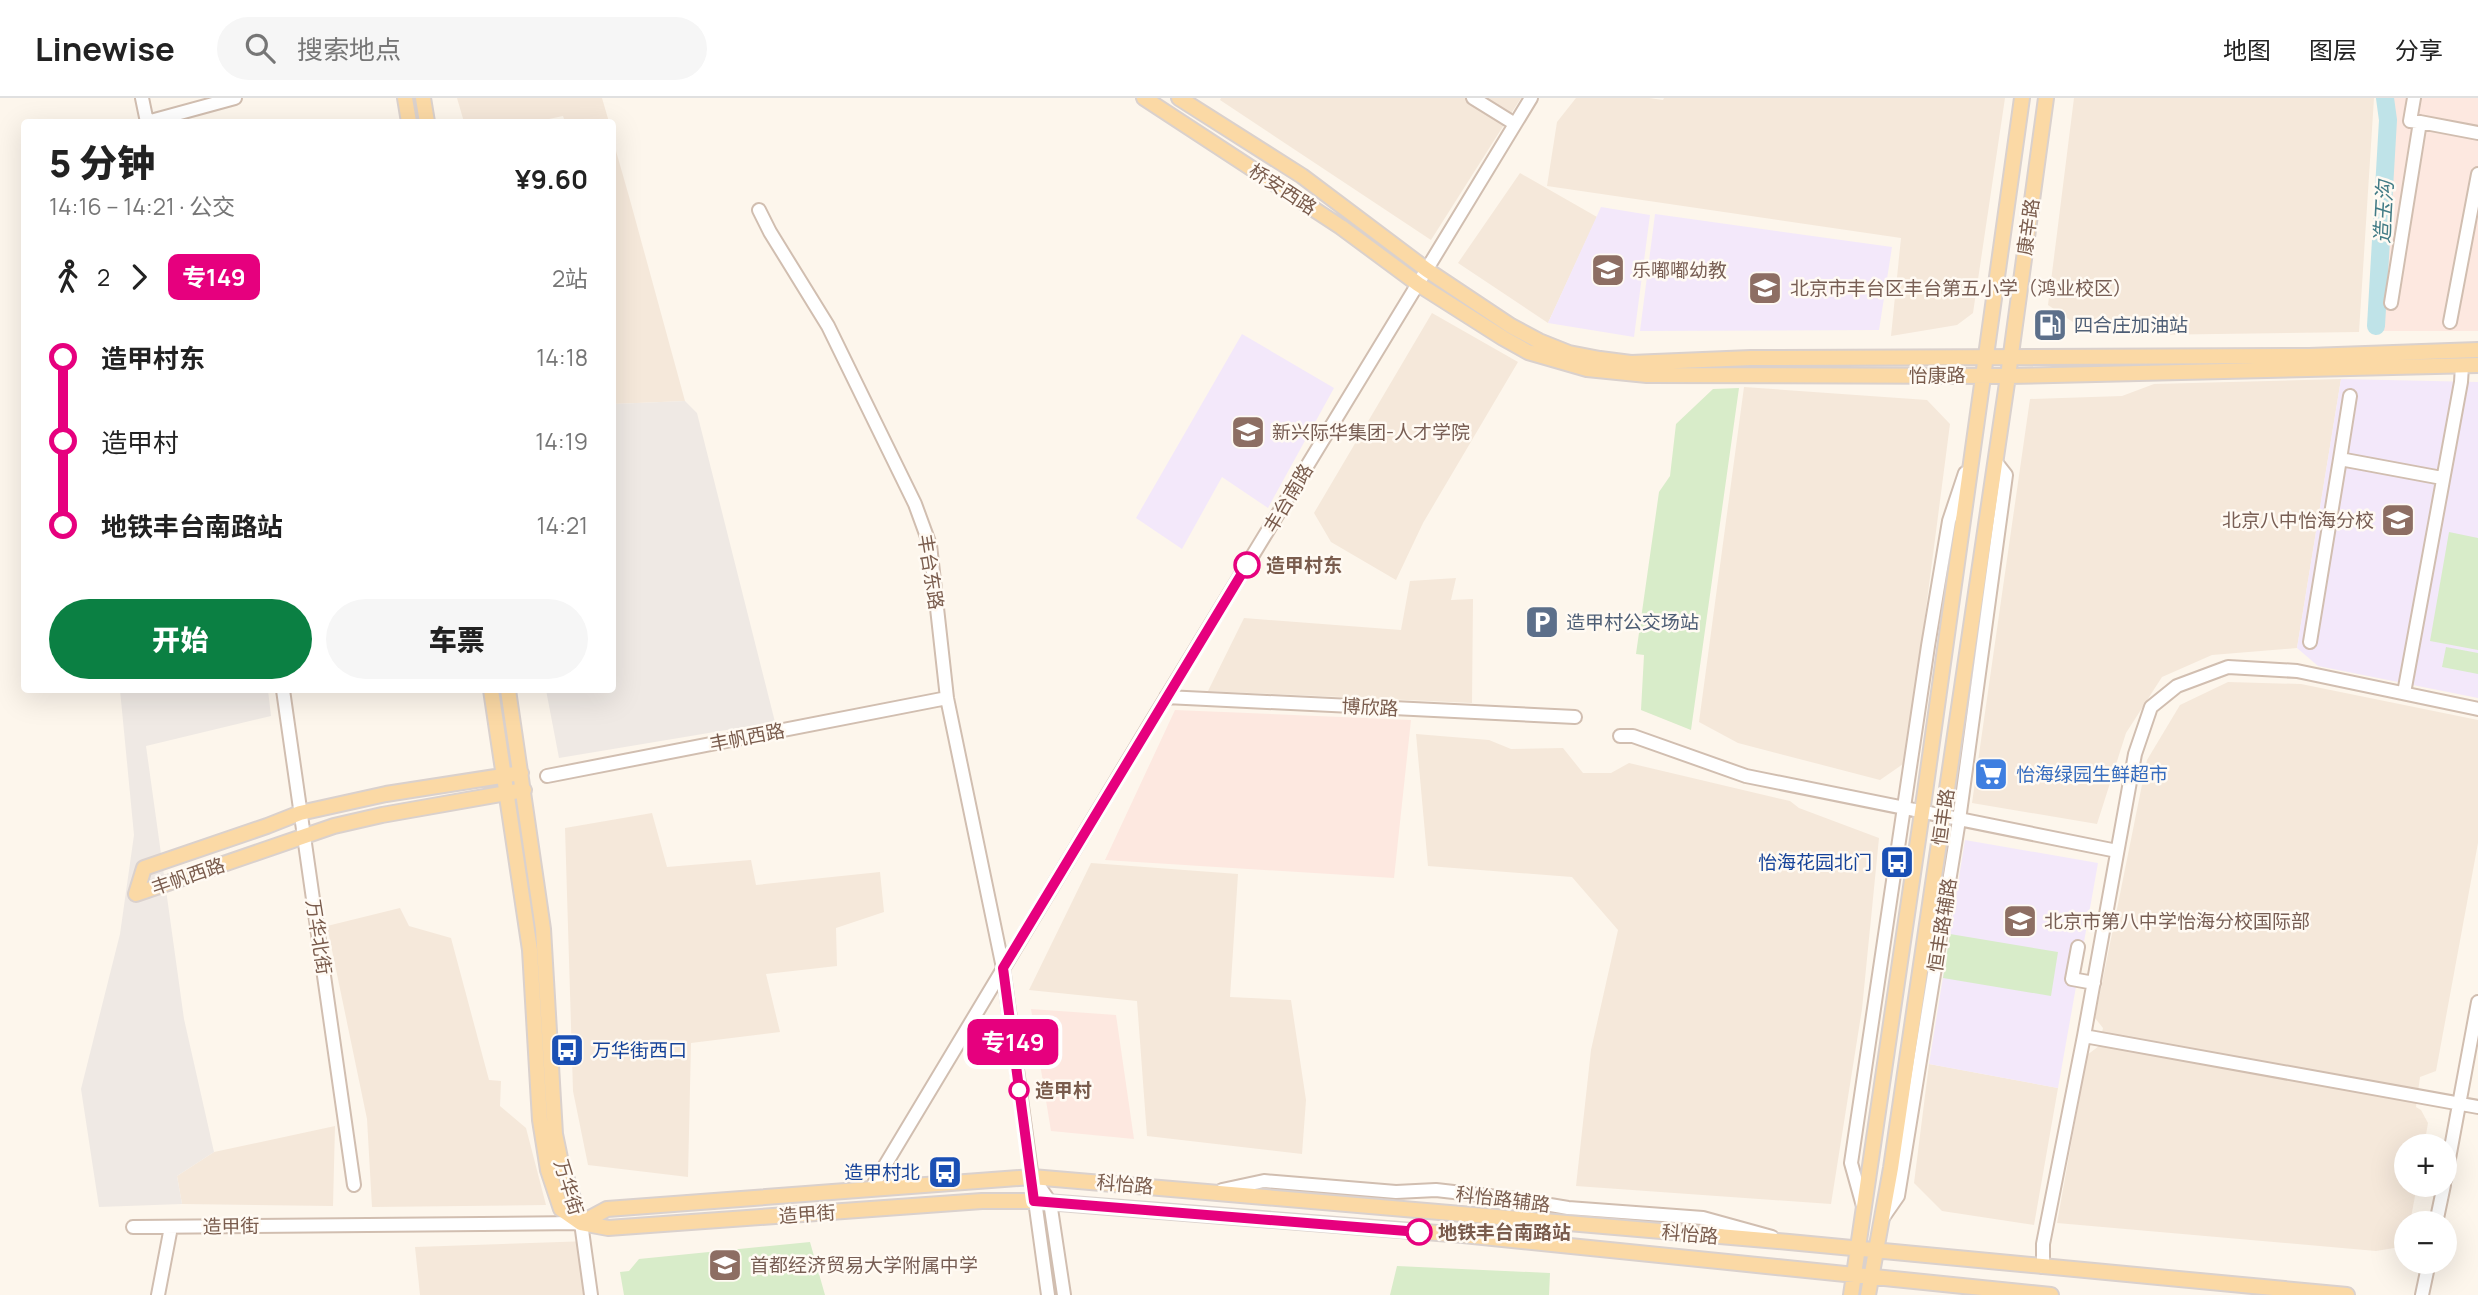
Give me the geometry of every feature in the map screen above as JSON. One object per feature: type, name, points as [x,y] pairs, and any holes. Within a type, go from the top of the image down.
[{"type":"main road","points":[[405,98],[408,119]]},
{"type":"main road","points":[[424,98],[427,119]]},
{"type":"main road","name":"桥安西路","points":[[1144,98],[1341,227],[1418,284]]},
{"type":"main road","name":"桥安西路","points":[[1179,98],[1302,176],[1427,270]]},
{"type":"main road","name":"康辛路","points":[[1985,357],[2022,98]]},
{"type":"main road","name":"康辛路","points":[[2010,357],[2046,98]]},
{"type":"main road","name":"怡康路","points":[[1427,270],[1511,326],[1539,341],[1569,352],[1631,363],[1751,358],[2309,356],[2478,350]]},
{"type":"main road","name":"怡康路","points":[[1418,284],[1528,352],[1587,369],[1621,374],[2008,376],[2478,365]]},
{"type":"main road","name":"恒丰路","points":[[1851,1295],[1985,357]]},
{"type":"main road","name":"恒丰路","points":[[1868,1295],[1943,817],[2010,357]]},
{"type":"main road","name":"万华街","points":[[491,693],[533,982],[540,1121],[544,1145],[561,1209],[581,1223]]},
{"type":"main road","name":"万华街","points":[[508,693],[546,964],[555,1134],[581,1223]]},
{"type":"main road","name":"丰帆西路","points":[[521,773],[386,794],[300,813],[144,868],[136,894],[303,835],[383,815],[524,790]]},
{"type":"main road","name":"造甲街","points":[[581,1223],[607,1209],[1032,1177]]},
{"type":"main road","name":"科怡路","points":[[1032,1177],[1789,1242],[2347,1295]]},
{"type":"main road","name":"造甲街","points":[[581,1223],[608,1228],[982,1201],[1034,1201]]},
{"type":"main road","name":"科怡路","points":[[1034,1201],[1463,1235],[2051,1295]]},
{"type":"street","points":[[142,98],[146,119]]},
{"type":"street","points":[[158,119],[235,98]]},
{"type":"street","points":[[1473,98],[1515,124]]},
{"type":"street","name":"丰台南路","points":[[1003,968],[1531,98]]},
{"type":"street","points":[[2414,98],[2410,121],[2478,133]]},
{"type":"street","points":[[2391,303],[2420,122]]},
{"type":"street","points":[[2451,322],[2478,174]]},
{"type":"street","name":"丰台东路","points":[[759,210],[828,326],[924,524],[930,545],[947,698],[1003,968]]},
{"type":"street","points":[[2404,694],[2462,366]]},
{"type":"street","points":[[2310,642],[2350,396]]},
{"type":"street","points":[[1863,1207],[1851,1163],[1949,521],[1973,450]]},
{"type":"street","points":[[2340,459],[2442,478]]},
{"type":"street","name":"恒丰路辅路","points":[[1882,1219],[1898,1196],[1959,820],[2006,475],[1996,461]]},
{"type":"street","points":[[2043,1267],[2043,1244],[2135,754],[2151,707],[2177,686],[2228,667],[2297,671],[2478,709]]},
{"type":"street","name":"万华北街","points":[[283,693],[354,1185]]},
{"type":"street","name":"博欣路","points":[[1166,697],[1574,717]]},
{"type":"street","name":"丰帆西路","points":[[547,776],[947,698]]},
{"type":"street","points":[[1620,736],[1633,736],[1746,776],[2118,851]]},
{"type":"street","points":[[2078,947],[2072,979],[2094,983]]},
{"type":"street","points":[[1003,968],[1048,1295]]},
{"type":"street","points":[[872,1187],[1003,968]]},
{"type":"street","points":[[2454,1134],[2478,1002]]},
{"type":"street","points":[[2084,1036],[2478,1107]]},
{"type":"street","points":[[1032,1177],[1050,1202],[1064,1295]]},
{"type":"street","name":"科怡路辅路","points":[[1216,1192],[1264,1181],[1396,1192],[1436,1191],[1515,1199],[1568,1208],[1703,1218],[1789,1242]]},
{"type":"street","points":[[581,1223],[592,1295]]},
{"type":"street","name":"造甲街","points":[[132,1227],[581,1223]]},
{"type":"street","points":[[158,1295],[171,1227]]},
{"type":"street","points":[[2422,1295],[2426,1274]]},
{"type":"shaded area","points":[[457,98],[602,98],[608,119],[564,119],[563,116],[549,119],[463,119]]},
{"type":"shaded area","points":[[1521,98],[1431,240],[1220,100]]},
{"type":"shaded area","points":[[1576,98],[2005,98],[1973,313],[1957,325],[1891,336],[1901,238],[1547,186],[1557,122]]},
{"type":"shaded area","points":[[2074,98],[2374,98],[2359,332],[2146,335],[2080,327],[2048,305]]},
{"type":"shaded area","points":[[2389,98],[2478,98],[2478,331],[2380,331],[2395,120]]},
{"type":"shaded area","points":[[616,151],[630,200],[685,401],[616,404]]},
{"type":"shaded area","points":[[1520,173],[1597,217],[1548,323],[1458,263]]},
{"type":"shaded area","name":"乐嘟嘟幼教","points":[[1601,207],[1650,215],[1634,337],[1548,323]]},
{"type":"shaded area","name":"北京市丰台区丰台第五小学（鸿业校区）","points":[[1655,214],[1892,247],[1879,330],[1640,331]]},
{"type":"shaded area","points":[[1432,313],[1518,362],[1423,523],[1396,580],[1331,542],[1314,513]]},
{"type":"shaded area","name":"新兴际华集团-人才学院","points":[[1242,334],[1334,388],[1268,508],[1222,477],[1182,549],[1136,518]]},
{"type":"shaded area","points":[[2341,379],[2297,648],[2212,655],[2162,677],[2126,733],[2097,824],[1972,803],[2030,399],[2122,396],[2154,384]]},
{"type":"shaded area","name":"北京八中怡海分校","points":[[2341,379],[2478,382],[2478,698],[2318,666],[2297,648]]},
{"type":"shaded area","points":[[1744,387],[1927,400],[1950,424],[1906,762],[1880,780],[1738,743],[1699,722]]},
{"type":"shaded area","points":[[685,401],[697,413],[775,722],[559,758],[547,693],[616,693],[616,404]]},
{"type":"shaded area","points":[[1456,578],[1451,600],[1473,599],[1472,703],[1208,691],[1244,618],[1401,630],[1410,581]]},
{"type":"shaded area","points":[[2228,682],[2301,684],[2478,720],[2478,843],[2436,1071],[2420,1077],[2416,1107],[2421,1110],[2428,1123],[2426,1134],[2394,1134],[2394,1197],[2415,1197],[2412,1211],[2394,1211],[2394,1248],[2376,1251],[2057,1223],[2087,1055],[2099,1046],[2103,1028],[2095,1018],[2147,760],[2180,705]]},
{"type":"shaded area","points":[[120,693],[268,693],[271,716],[146,746],[184,1019],[214,1152],[177,1176],[182,1204],[99,1207],[81,1089],[120,934],[134,835]]},
{"type":"shaded area","points":[[1175,710],[1411,720],[1394,878],[1105,860]]},
{"type":"shaded area","points":[[1416,734],[1489,740],[1511,749],[1563,748],[1583,773],[1611,773],[1629,763],[1790,801],[1799,808],[1879,838],[1862,1009],[1831,1204],[1576,1186],[1591,1050],[1618,930],[1572,877],[1428,866]]},
{"type":"shaded area","points":[[652,813],[667,867],[751,860],[756,885],[880,872],[884,912],[836,928],[837,966],[766,974],[780,1032],[691,1043],[688,1177],[588,1165],[573,1091],[565,828]]},
{"type":"shaded area","name":"北京市第八中学怡海分校国际部","points":[[1965,840],[2098,863],[2058,1088],[1929,1064]]},
{"type":"shaded area","points":[[1091,863],[1238,874],[1230,997],[1291,1000],[1306,1100],[1302,1154],[1147,1136],[1137,1001],[1029,990]]},
{"type":"shaded area","points":[[400,908],[409,926],[451,938],[489,1080],[501,1081],[500,1106],[526,1128],[546,1205],[372,1207],[367,1119],[327,926]]},
{"type":"shaded area","points":[[1031,1009],[1116,1015],[1134,1139],[1051,1131]]},
{"type":"shaded area","points":[[1929,1064],[2058,1088],[2034,1225],[1942,1211],[1914,1183]]},
{"type":"shaded area","points":[[335,1126],[333,1206],[182,1204],[177,1176],[214,1152]]},
{"type":"shaded area","points":[[590,1241],[596,1295],[420,1295],[415,1247]]},
{"type":"green space","points":[[1739,388],[1691,730],[1641,710],[1644,655],[1636,654],[1659,492],[1670,476],[1676,424],[1713,389]]},
{"type":"green space","points":[[2449,532],[2478,538],[2478,650],[2430,641]]},
{"type":"green space","points":[[2446,647],[2478,653],[2478,674],[2442,667]]},
{"type":"green space","points":[[1950,934],[2058,952],[2051,996],[1943,978]]},
{"type":"green space","name":"首都经济贸易大学附属中学","points":[[810,1242],[825,1295],[624,1295],[620,1272],[629,1271],[639,1259]]},
{"type":"green space","points":[[1397,1266],[1550,1273],[1549,1295],[1390,1295]]},
{"type":"waterway","name":"造玉沟","points":[[2376,326],[2388,120],[2385,98]]},
{"type":"bus line","name":"专149","points":[[1247,565],[1003,968],[1034,1201],[1419,1232]]},
{"type":"place","name":"乐嘟嘟幼教","points":[[1608,270]]},
{"type":"place","name":"北京市丰台区丰台第五小学（鸿业校区）","points":[[1765,288]]},
{"type":"place","name":"四合庄加油站","points":[[2050,325]]},
{"type":"place","name":"新兴际华集团-人才学院","points":[[1248,432]]},
{"type":"place","name":"北京八中怡海分校","points":[[2398,520]]},
{"type":"place","name":"造甲村东","points":[[1247,565]]},
{"type":"place","name":"造甲村公交场站","points":[[1542,622]]},
{"type":"place","name":"怡海绿园生鲜超市","points":[[1991,774]]},
{"type":"place","name":"怡海花园北门","points":[[1897,862]]},
{"type":"place","name":"北京市第八中学怡海分校国际部","points":[[2020,921]]},
{"type":"place","name":"万华街西口","points":[[567,1050]]},
{"type":"place","name":"造甲村","points":[[1019,1090]]},
{"type":"place","name":"造甲村北","points":[[945,1172]]},
{"type":"place","name":"地铁丰台南路站","points":[[1419,1232]]},
{"type":"place","name":"首都经济贸易大学附属中学","points":[[725,1265]]}]
